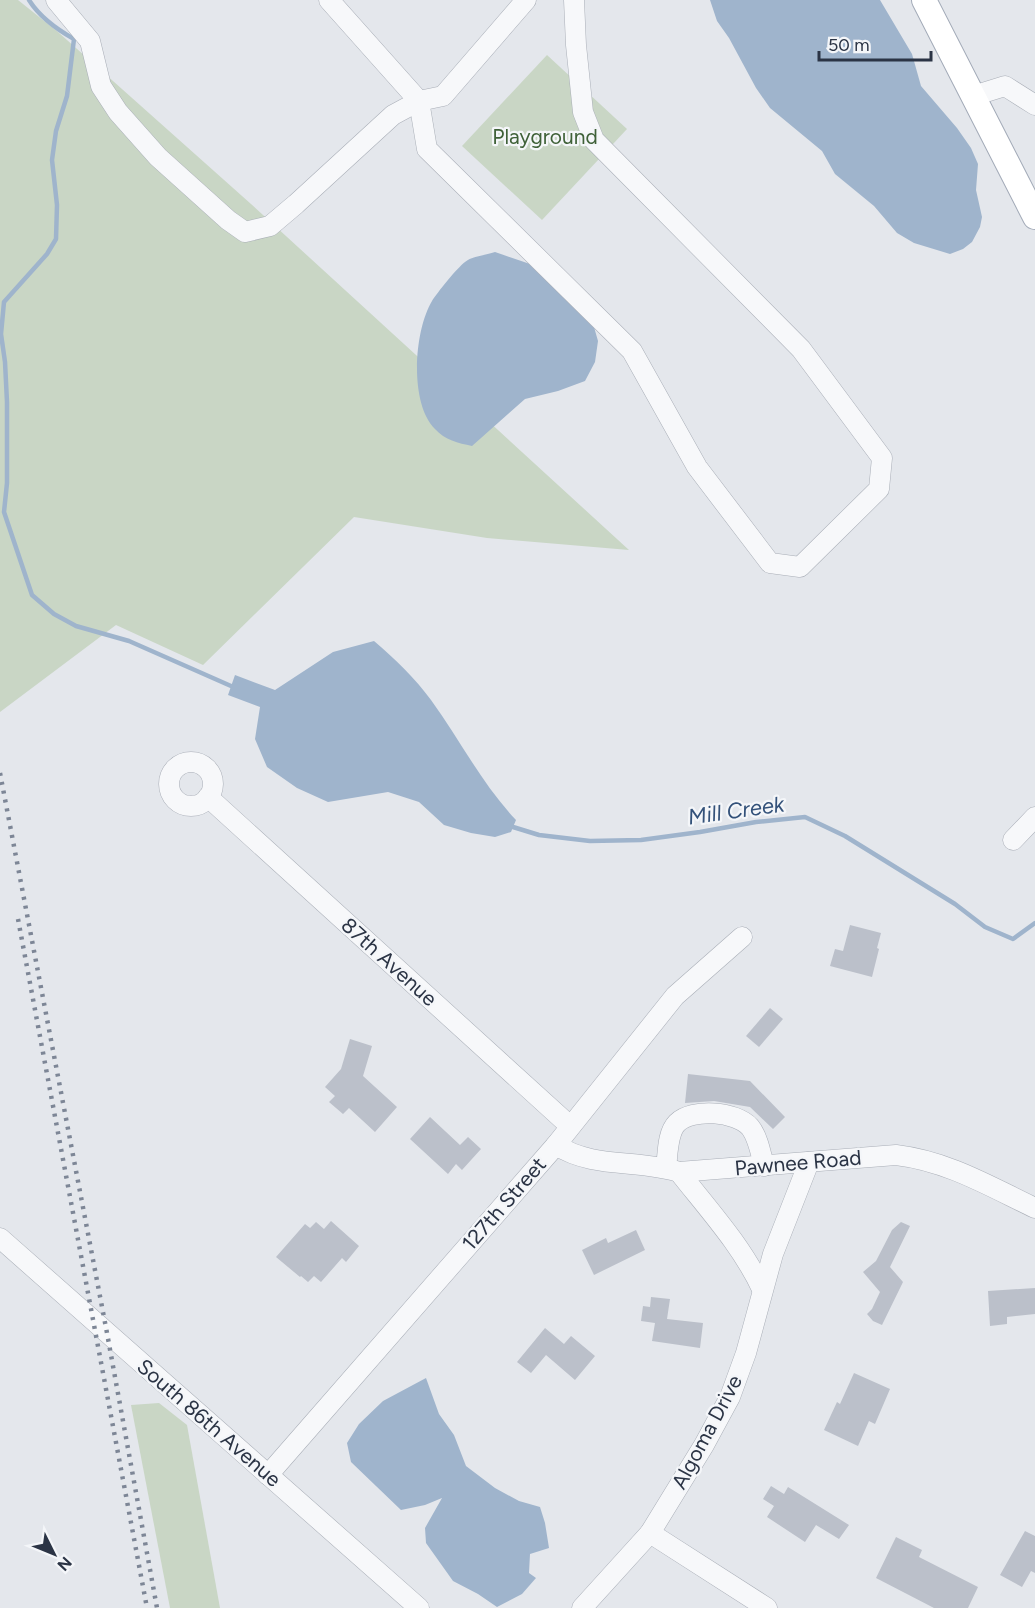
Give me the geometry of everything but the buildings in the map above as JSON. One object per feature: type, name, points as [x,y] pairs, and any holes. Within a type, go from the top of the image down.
[{"type":"main road","points":[[924,0],[1035,217]]},
{"type":"street","points":[[56,0],[90,41],[101,86],[118,112],[158,157],[228,220],[245,232],[270,226],[393,115],[420,100],[443,96],[526,0]]},
{"type":"street","points":[[329,0],[420,100],[427,149],[632,351],[697,467],[770,563],[800,567],[879,489],[882,458],[801,349],[594,140],[583,112],[574,0]]},
{"type":"street","points":[[973,96],[1005,86],[1035,105]]},
{"type":"street","name":"87th Avenue","points":[[208,797],[570,1126]]},
{"type":"street","points":[[1013,840],[1035,817]]},
{"type":"street","name":"127th Street","points":[[268,1475],[556,1145],[675,996],[742,937]]},
{"type":"street","points":[[762,1289],[738,1248],[673,1170],[669,1143],[676,1124],[690,1114],[712,1113],[741,1119],[751,1128],[764,1166]]},
{"type":"street","name":"Pawnee Road","points":[[556,1145],[570,1154],[587,1159],[673,1170],[764,1166],[896,1155],[919,1158],[943,1164],[1035,1208]]},
{"type":"street","name":"Algoma Drive","points":[[582,1608],[650,1533],[704,1445],[730,1396],[746,1353],[773,1254],[809,1162]]},
{"type":"street","name":"South 86th Avenue","points":[[0,1238],[419,1608]]},
{"type":"street","points":[[650,1533],[767,1608]]},
{"type":"green space","points":[[0,0],[18,0],[58,32],[251,204],[629,550],[487,538],[354,517],[203,665],[116,625],[0,712]]},
{"type":"green space","name":"Playground","points":[[547,55],[627,129],[542,220],[462,146]]},
{"type":"green space","points":[[159,1403],[187,1425],[220,1608],[170,1608],[131,1405]]},
{"type":"water","points":[[710,0],[880,0],[912,54],[921,86],[957,128],[971,148],[978,164],[976,190],[982,217],[980,227],[972,242],[963,249],[950,254],[914,243],[897,233],[874,206],[835,174],[822,151],[770,108],[717,21]]},
{"type":"water","points":[[495,252],[530,264],[565,293],[592,320],[598,341],[595,362],[585,381],[558,391],[525,399],[472,446],[443,436],[427,417],[418,385],[418,348],[426,314],[432,301],[443,287],[468,260]]},
{"type":"water","points":[[374,641],[418,684],[442,715],[482,777],[516,820],[511,832],[495,837],[444,825],[419,802],[388,792],[328,802],[297,788],[267,767],[255,739],[260,707],[228,695],[235,675],[275,690],[333,652]]},
{"type":"water","points":[[426,1378],[439,1414],[454,1435],[466,1466],[495,1488],[519,1501],[540,1507],[545,1523],[549,1548],[530,1554],[529,1573],[536,1578],[522,1594],[497,1607],[453,1581],[426,1543],[425,1528],[442,1498],[425,1505],[401,1510],[351,1462],[347,1443],[359,1424],[383,1401]]},
{"type":"waterway","points":[[29,0],[49,22],[74,39],[67,96],[56,131],[52,160],[57,205],[56,239],[47,254],[4,302],[1,334],[7,402],[7,483],[4,512],[32,595],[54,614],[76,626],[129,641],[231,686]]},
{"type":"waterway","name":"Mill Creek","points":[[513,827],[539,835],[590,841],[641,840],[756,822],[805,817],[845,836],[955,904],[985,927],[1013,939],[1035,923]]},
{"type":"railway","points":[[0,773],[157,1608]]},
{"type":"railway","points":[[18,919],[147,1608]]}]
